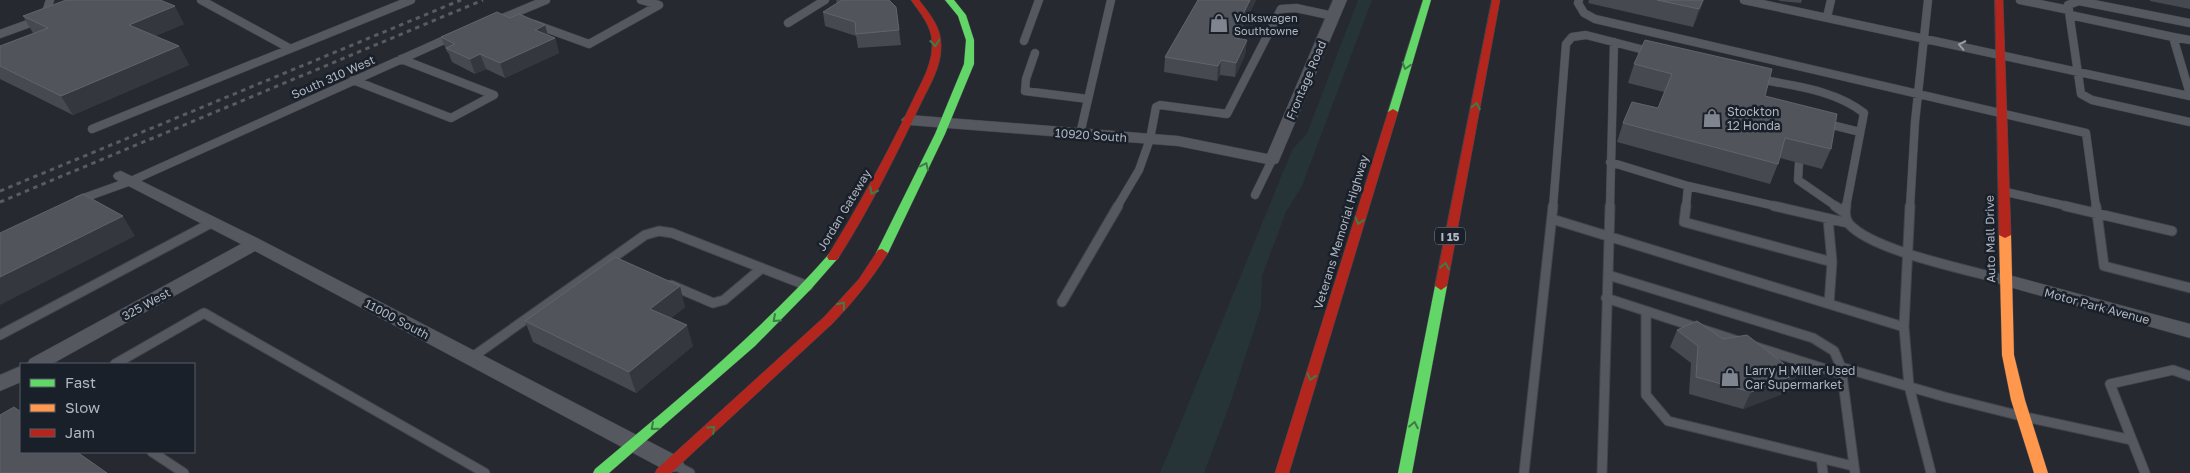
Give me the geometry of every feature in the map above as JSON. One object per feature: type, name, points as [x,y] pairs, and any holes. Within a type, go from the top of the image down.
[{"type":"main road","name":"Jordan Gateway","points":[[600,473],[788,309],[833,256],[865,205],[909,120],[935,63],[937,42],[930,20],[915,0]]},
{"type":"main road","points":[[667,468],[834,315],[875,265],[904,210],[945,123],[969,64],[970,40],[962,15],[949,0]]},
{"type":"main road","points":[[1415,0],[1420,19]]},
{"type":"main road","name":"Veterans Memorial Highway","points":[[1282,473],[1427,0]]},
{"type":"main road","name":"I 15","points":[[1405,473],[1496,0]]},
{"type":"main road","name":"Auto Mall Drive","points":[[1999,0],[2008,355],[2013,384],[2041,473]]},
{"type":"street","name":"Frontage Road","points":[[1272,160],[1340,0]]},
{"type":"street","name":"10920 South","points":[[909,120],[1178,141],[1272,160]]},
{"type":"street","name":"11000 South","points":[[126,178],[634,444],[667,468]]},
{"type":"street","name":"325 West","points":[[39,363],[255,244]]},
{"type":"street","name":"Motor Park Avenue","points":[[2005,280],[2190,331]]},
{"type":"street","points":[[0,384],[20,374]]},
{"type":"lane","points":[[0,34],[44,18],[50,0]]},
{"type":"lane","points":[[201,0],[289,48]]},
{"type":"lane","points":[[92,129],[411,0]]},
{"type":"lane","points":[[489,22],[511,16],[546,0]]},
{"type":"lane","points":[[528,22],[589,44],[659,6],[641,0]]},
{"type":"lane","points":[[788,23],[825,0]]},
{"type":"lane","points":[[1024,41],[1039,0]]},
{"type":"lane","points":[[1080,134],[1111,0]]},
{"type":"lane","points":[[1579,0],[1578,3],[1584,13],[1595,19],[1918,96],[2086,133],[2104,266],[2190,288]]},
{"type":"lane","points":[[1744,0],[2190,95],[2173,36]]},
{"type":"lane","points":[[1827,17],[1831,0]]},
{"type":"lane","points":[[1928,0],[1918,96],[1907,252],[1904,326],[1909,386],[1930,473]]},
{"type":"lane","points":[[2020,0],[2190,40]]},
{"type":"lane","points":[[2190,23],[2079,1],[2068,5],[2081,94],[2092,100],[2190,122]]},
{"type":"lane","points":[[1062,302],[1139,170],[1150,139],[1156,107],[1160,105],[1227,114],[1281,9],[1296,8],[1333,16]]},
{"type":"lane","points":[[511,16],[520,19]]},
{"type":"lane","name":"South 310 West","points":[[70,203],[463,32]]},
{"type":"lane","points":[[1524,473],[1552,219],[1566,44],[1569,39],[1580,36],[1614,42],[1659,54]]},
{"type":"lane","points":[[1602,473],[1614,42]]},
{"type":"lane","points":[[1035,53],[1026,79],[1025,91],[1088,98]]},
{"type":"lane","points":[[353,80],[451,118],[494,95],[401,59]]},
{"type":"lane","points":[[1750,77],[1826,95],[1856,105],[1864,113],[1844,213]]},
{"type":"lane","points":[[1813,121],[1860,132]]},
{"type":"lane","points":[[1255,195],[1272,160]]},
{"type":"lane","points":[[1610,162],[1688,186],[1848,223],[1875,240],[1907,252],[2005,280]]},
{"type":"lane","points":[[1799,163],[1798,180],[1844,213],[1848,223]]},
{"type":"lane","points":[[1688,186],[1684,222],[1832,262]]},
{"type":"lane","points":[[2003,191],[2172,231]]},
{"type":"lane","points":[[1552,219],[1904,326]]},
{"type":"lane","points":[[1828,219],[1832,262],[1829,304]]},
{"type":"lane","points":[[0,335],[213,222]]},
{"type":"lane","points":[[471,358],[616,260],[645,235],[662,231],[808,286]]},
{"type":"lane","points":[[664,282],[713,303],[724,300],[762,268]]},
{"type":"lane","points":[[1608,275],[1813,338],[1834,351],[1841,370],[1854,469],[1820,458],[1668,421],[1646,395],[1646,312]]},
{"type":"lane","points":[[1606,298],[1646,312],[1841,370],[2022,416],[2132,440]]},
{"type":"lane","points":[[117,363],[204,312],[485,473]]},
{"type":"lane","points":[[2144,473],[2110,384],[2173,370],[2190,376]]},
{"type":"lane","points":[[154,453],[184,473]]},
{"type":"lane","points":[[1820,458],[1823,473]]},
{"type":"lane","points":[[667,468],[690,473]]},
{"type":"shaded area","points":[[1358,0],[1372,0],[1302,186],[1286,212],[1262,276],[1261,308],[1230,404],[1204,473],[1160,473],[1292,150],[1307,133]]},
{"type":"building","points":[[66,0],[160,0],[175,6],[129,25],[179,46],[61,96],[0,66],[0,46],[48,28],[23,16]]},
{"type":"building","points":[[842,0],[889,0],[896,7],[899,30],[856,34],[855,22],[823,12]]},
{"type":"building","name":"Volkswagen Southtowne","points":[[1198,0],[1250,0],[1235,30],[1239,31],[1235,38],[1247,40],[1236,63],[1221,60],[1218,66],[1165,57]]},
{"type":"building","points":[[1657,0],[1703,0],[1699,9]]},
{"type":"building","points":[[497,12],[510,18],[519,14],[545,25],[535,30],[555,38],[500,63],[480,54],[470,59],[446,48],[455,44],[441,37]]},
{"type":"building","name":"Stockton 12 Honda","points":[[1645,40],[1772,69],[1765,96],[1837,114],[1831,149],[1785,138],[1778,164],[1623,123],[1632,102],[1658,108],[1672,74],[1634,64]]},
{"type":"building","points":[[83,194],[123,216],[0,277],[0,233]]},
{"type":"building","points":[[615,257],[680,286],[650,309],[687,325],[629,372],[525,321]]},
{"type":"building","points":[[1697,321],[1723,339],[1747,335],[1797,374],[1751,392],[1696,377],[1698,346],[1677,330]]},
{"type":"building","points":[[14,407],[20,411],[20,453],[78,453],[107,473],[0,473],[0,415]]},
{"type":"railway","points":[[0,191],[461,0]]},
{"type":"railway","points":[[0,202],[483,0]]},
{"type":"traffic: fast","points":[[882,253],[940,134],[969,64],[970,40],[962,15],[949,0]]},
{"type":"traffic: fast","points":[[1393,112],[1427,0]]},
{"type":"traffic: fast","points":[[600,473],[750,343],[807,287],[833,257]]},
{"type":"traffic: fast","points":[[1405,473],[1441,286]]},
{"type":"traffic: slow","points":[[2005,235],[2008,355],[2018,400],[2041,473]]},
{"type":"traffic: jam","points":[[833,257],[888,161],[933,67],[937,52],[935,32],[930,21],[915,0]]},
{"type":"traffic: jam","points":[[1441,286],[1496,0]]},
{"type":"traffic: jam","points":[[1999,0],[2005,235]]},
{"type":"traffic: jam","points":[[1282,473],[1393,112]]},
{"type":"traffic: jam","points":[[662,473],[829,320],[852,295],[882,253]]},
{"type":"place","name":"Volkswagen Southtowne","points":[[1219,23]]},
{"type":"place","name":"Stockton 12 Honda","points":[[1712,118]]},
{"type":"place","name":"Larry H Miller Used Car Supermarket","points":[[1730,377]]}]
